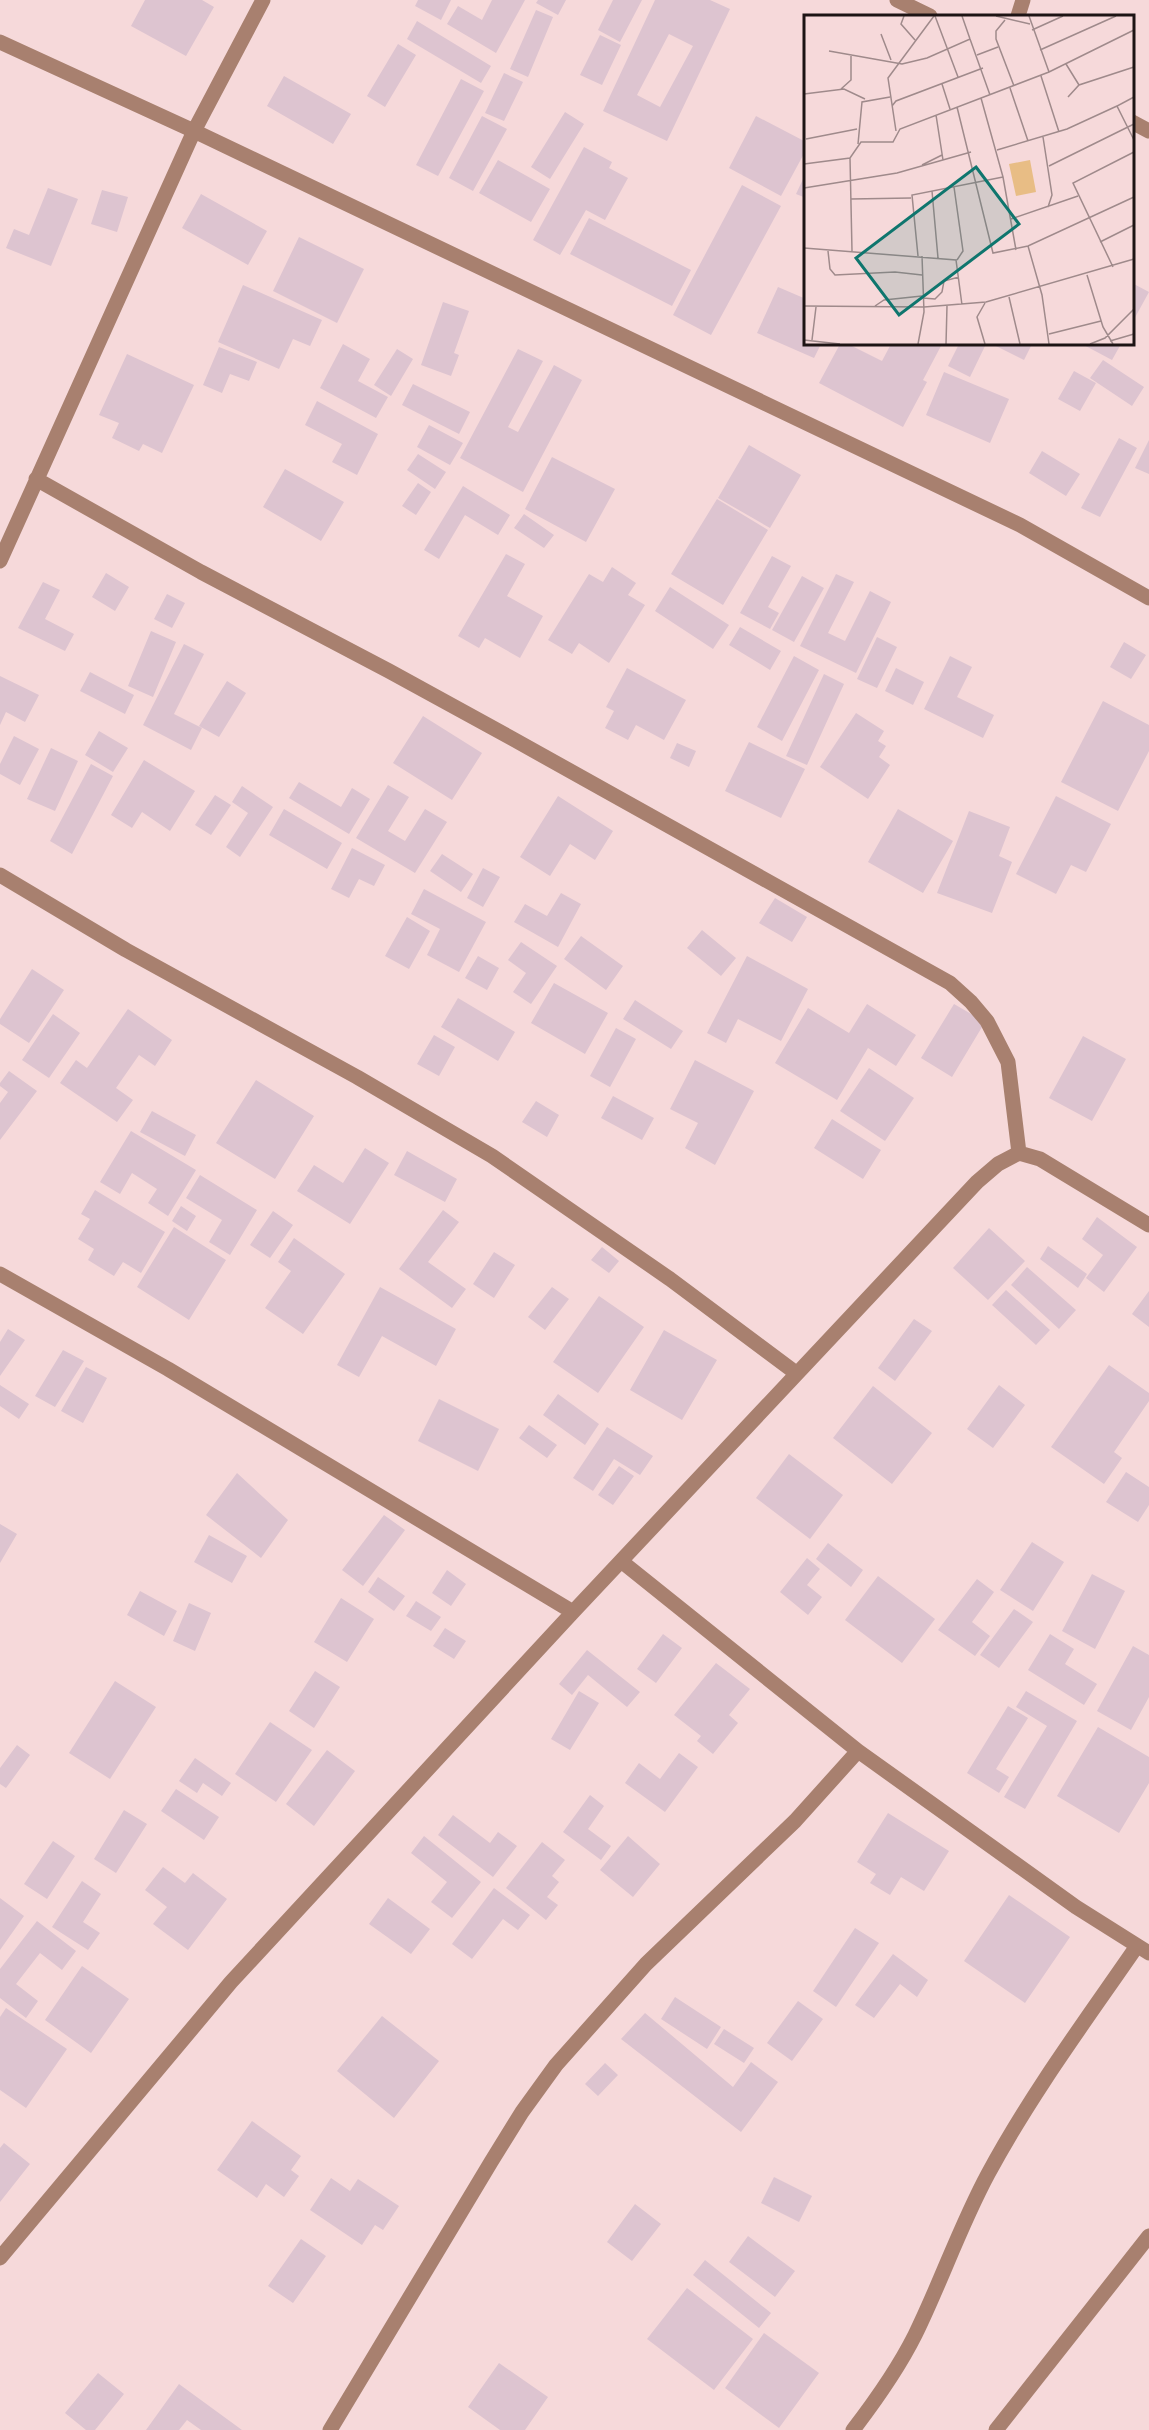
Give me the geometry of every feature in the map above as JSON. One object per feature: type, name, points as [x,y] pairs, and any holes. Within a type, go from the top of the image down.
[{"type":"street","points":[[0,561],[194,131],[263,0]]},
{"type":"street","points":[[897,0],[928,15]]},
{"type":"street","points":[[1018,15],[1023,0]]},
{"type":"street","points":[[0,42],[194,131],[1020,525],[1149,598]]},
{"type":"street","points":[[1134,123],[1149,131]]},
{"type":"street","points":[[36,479],[201,572],[482,722],[950,983],[971,1002],[987,1022],[1008,1062],[1019,1153]]},
{"type":"street","points":[[0,875],[126,950],[357,1077],[492,1156],[670,1279],[796,1373]]},
{"type":"street","points":[[0,2258],[231,1982],[573,1612],[977,1182],[998,1164],[1019,1153],[1040,1159],[1149,1225]]},
{"type":"street","points":[[0,1274],[168,1369],[573,1612]]},
{"type":"street","points":[[621,1561],[858,1751],[1076,1907],[1143,1949],[1015,2127],[965,2219],[914,2337],[881,2394],[853,2430]]},
{"type":"street","points":[[330,2430],[491,2162],[522,2112],[556,2065],[646,1964],[795,1821],[858,1751]]},
{"type":"street","points":[[996,2430],[1149,2236]]},
{"type":"building","points":[[145,0],[202,0],[214,7],[186,56],[131,26]]},
{"type":"building","points":[[418,0],[451,0],[441,20],[415,6]]},
{"type":"building","points":[[492,0],[525,0],[496,53],[447,24],[458,6],[482,20]]},
{"type":"building","points":[[538,0],[566,0],[558,15],[536,3]]},
{"type":"building","points":[[613,0],[642,0],[620,42],[598,30]]},
{"type":"building","points":[[655,0],[710,0],[730,9],[667,141],[603,111]],"holes":[[[669,34],[693,46],[660,107],[637,95]]]},
{"type":"building","points":[[536,10],[553,17],[528,77],[510,69]]},
{"type":"building","points":[[417,21],[491,66],[481,83],[407,39]]},
{"type":"building","points":[[600,35],[621,45],[602,85],[580,75]]},
{"type":"building","points":[[398,44],[416,55],[385,107],[367,96]]},
{"type":"building","points":[[504,73],[523,82],[504,121],[485,113]]},
{"type":"building","points":[[284,76],[351,114],[333,144],[267,106]]},
{"type":"building","points":[[461,79],[484,91],[438,176],[416,165]]},
{"type":"building","points":[[565,112],[584,124],[550,179],[531,167]]},
{"type":"building","points":[[482,116],[507,129],[473,191],[449,178]]},
{"type":"building","points":[[756,116],[804,141],[804,154],[781,196],[729,168]]},
{"type":"building","points":[[584,147],[612,162],[609,168],[628,178],[605,220],[586,210],[560,255],[533,240]]},
{"type":"building","points":[[498,160],[550,189],[531,222],[479,193]]},
{"type":"building","points":[[804,177],[804,197],[796,194]]},
{"type":"building","points":[[742,185],[781,206],[711,335],[673,315]]},
{"type":"building","points":[[48,188],[78,199],[51,266],[6,248],[14,229],[29,235]]},
{"type":"building","points":[[102,190],[128,197],[117,232],[91,224]]},
{"type":"building","points":[[201,194],[267,231],[248,265],[182,228]]},
{"type":"building","points":[[589,218],[691,270],[672,306],[570,254]]},
{"type":"building","points":[[299,237],[364,269],[337,323],[273,291]]},
{"type":"building","points":[[1134,284],[1149,292],[1134,319]]},
{"type":"building","points":[[243,285],[322,320],[310,346],[293,339],[279,369],[218,342]]},
{"type":"building","points":[[778,287],[804,298],[804,345],[820,345],[814,358],[757,333]]},
{"type":"building","points":[[443,302],[469,311],[454,353],[459,355],[451,376],[421,365]]},
{"type":"building","points":[[343,344],[370,359],[358,381],[388,397],[376,418],[320,388]]},
{"type":"building","points":[[839,345],[850,345],[882,361],[890,345],[941,345],[923,380],[927,382],[903,427],[819,383]]},
{"type":"building","points":[[958,345],[986,345],[970,377],[948,366]]},
{"type":"building","points":[[994,345],[1032,345],[1024,360]]},
{"type":"building","points":[[1084,345],[1120,345],[1112,360]]},
{"type":"building","points":[[219,347],[257,362],[249,381],[230,374],[222,393],[203,385]]},
{"type":"building","points":[[397,349],[413,359],[391,396],[374,385]]},
{"type":"building","points":[[518,349],[543,361],[508,427],[518,432],[554,365],[582,380],[523,492],[460,458]]},
{"type":"building","points":[[127,354],[194,385],[162,453],[143,444],[139,451],[112,438],[119,423],[99,415]]},
{"type":"building","points":[[1103,360],[1144,387],[1132,406],[1090,378]]},
{"type":"building","points":[[1074,371],[1096,383],[1080,411],[1058,399]]},
{"type":"building","points":[[944,372],[1009,399],[990,443],[926,415]]},
{"type":"building","points":[[413,384],[470,412],[459,434],[402,405]]},
{"type":"building","points":[[317,401],[378,434],[357,475],[332,462],[342,444],[305,425]]},
{"type":"building","points":[[429,425],[463,443],[450,465],[417,447]]},
{"type":"building","points":[[1119,438],[1137,448],[1100,517],[1081,508]]},
{"type":"building","points":[[1149,440],[1149,474],[1135,468]]},
{"type":"building","points":[[749,445],[801,475],[770,528],[718,498]]},
{"type":"building","points":[[1042,451],[1080,474],[1066,496],[1029,473]]},
{"type":"building","points":[[418,454],[446,472],[435,489],[407,470]]},
{"type":"building","points":[[552,457],[615,489],[586,542],[525,509]]},
{"type":"building","points":[[285,469],[344,502],[321,541],[263,507]]},
{"type":"building","points":[[418,483],[431,492],[416,515],[402,506]]},
{"type":"building","points":[[463,486],[510,515],[498,535],[465,515],[439,559],[424,550]]},
{"type":"building","points":[[717,499],[768,530],[723,605],[671,574]]},
{"type":"building","points":[[524,514],[554,535],[544,548],[514,528]]},
{"type":"building","points":[[506,554],[525,564],[507,596],[543,616],[520,658],[485,638],[479,648],[458,636]]},
{"type":"building","points":[[772,556],[791,566],[768,607],[779,613],[770,629],[740,613]]},
{"type":"building","points":[[612,567],[636,583],[628,595],[645,605],[609,663],[579,643],[572,654],[548,640],[589,574],[603,582]]},
{"type":"building","points":[[106,573],[129,587],[115,611],[92,597]]},
{"type":"building","points":[[836,574],[854,582],[828,633],[845,641],[870,591],[891,602],[856,673],[800,646]]},
{"type":"building","points":[[802,576],[824,588],[794,642],[772,630]]},
{"type":"building","points":[[43,582],[60,590],[45,619],[74,634],[65,651],[18,628]]},
{"type":"building","points":[[670,587],[729,625],[713,649],[655,611]]},
{"type":"building","points":[[167,594],[185,603],[172,628],[154,619]]},
{"type":"building","points":[[740,627],[781,651],[770,670],[729,645]]},
{"type":"building","points":[[151,631],[176,642],[153,697],[128,686]]},
{"type":"building","points":[[877,637],[897,647],[877,688],[857,679]]},
{"type":"building","points":[[1124,642],[1146,655],[1131,679],[1110,667]]},
{"type":"building","points":[[184,644],[204,654],[174,714],[202,728],[191,750],[143,725]]},
{"type":"building","points":[[794,656],[819,670],[782,741],[757,727]]},
{"type":"building","points":[[950,656],[972,667],[957,697],[994,715],[983,738],[924,709]]},
{"type":"building","points":[[627,668],[686,700],[664,740],[636,725],[628,740],[605,728],[614,711],[606,707]]},
{"type":"building","points":[[896,668],[924,682],[913,705],[885,691]]},
{"type":"building","points":[[90,672],[134,695],[125,714],[80,691]]},
{"type":"building","points":[[824,674],[844,684],[807,765],[786,756]]},
{"type":"building","points":[[0,676],[39,695],[25,722],[6,712],[0,725]]},
{"type":"building","points":[[227,681],[246,693],[219,737],[199,726]]},
{"type":"building","points":[[1103,701],[1149,725],[1149,751],[1118,811],[1061,782]]},
{"type":"building","points":[[856,713],[884,731],[878,741],[886,746],[879,757],[890,765],[868,799],[820,767]]},
{"type":"building","points":[[423,716],[482,753],[452,800],[393,763]]},
{"type":"building","points":[[99,731],[128,748],[113,772],[85,755]]},
{"type":"building","points":[[14,736],[39,749],[20,785],[0,774],[0,764]]},
{"type":"building","points":[[749,742],[805,769],[781,818],[725,791]]},
{"type":"building","points":[[677,743],[696,751],[689,767],[670,758]]},
{"type":"building","points":[[51,748],[78,761],[55,811],[27,799]]},
{"type":"building","points":[[144,760],[195,791],[170,831],[142,812],[132,828],[111,815]]},
{"type":"building","points":[[91,764],[113,776],[72,854],[50,841]]},
{"type":"building","points":[[299,782],[341,807],[352,788],[370,799],[349,834],[289,798]]},
{"type":"building","points":[[388,785],[409,797],[388,831],[405,841],[425,809],[447,822],[415,873],[356,838]]},
{"type":"building","points":[[242,786],[273,807],[240,857],[226,847],[248,813],[232,802]]},
{"type":"building","points":[[215,795],[231,805],[211,835],[195,825]]},
{"type":"building","points":[[558,796],[613,831],[595,860],[570,844],[550,876],[520,857]]},
{"type":"building","points":[[1056,796],[1111,824],[1086,872],[1071,865],[1056,894],[1016,874]]},
{"type":"building","points":[[284,809],[342,843],[327,869],[269,835]]},
{"type":"building","points":[[898,809],[953,841],[923,893],[868,862]]},
{"type":"building","points":[[969,811],[1010,827],[999,856],[1012,862],[992,913],[937,893]]},
{"type":"building","points":[[352,848],[385,865],[374,886],[359,879],[349,898],[331,889]]},
{"type":"building","points":[[442,854],[473,874],[461,892],[430,871]]},
{"type":"building","points":[[483,868],[500,877],[483,907],[467,898]]},
{"type":"building","points":[[424,889],[486,922],[459,972],[427,955],[440,929],[411,914]]},
{"type":"building","points":[[561,893],[581,904],[558,947],[514,922],[525,904],[547,916]]},
{"type":"building","points":[[775,898],[807,917],[792,942],[759,923]]},
{"type":"building","points":[[407,917],[430,931],[409,969],[385,956]]},
{"type":"building","points":[[702,930],[736,958],[721,976],[687,948]]},
{"type":"building","points":[[581,936],[623,966],[606,990],[564,959]]},
{"type":"building","points":[[521,942],[557,966],[531,1004],[513,992],[526,973],[508,960]]},
{"type":"building","points":[[478,956],[499,968],[487,990],[465,978]]},
{"type":"building","points":[[747,956],[808,989],[781,1041],[738,1019],[726,1043],[707,1033]]},
{"type":"building","points":[[32,969],[64,990],[29,1043],[0,1024],[0,1019]]},
{"type":"building","points":[[554,983],[608,1013],[585,1054],[531,1023]]},
{"type":"building","points":[[458,998],[515,1032],[498,1061],[441,1027]]},
{"type":"building","points":[[635,1000],[683,1031],[671,1049],[623,1019]]},
{"type":"building","points":[[867,1004],[916,1035],[896,1066],[868,1048],[837,1100],[775,1063],[808,1008],[849,1033]]},
{"type":"building","points":[[954,1004],[985,1022],[952,1077],[921,1058]]},
{"type":"building","points":[[128,1009],[172,1040],[155,1066],[139,1055],[116,1088],[133,1100],[117,1122],[60,1083],[76,1060],[87,1068]]},
{"type":"building","points":[[53,1014],[80,1033],[49,1078],[22,1060]]},
{"type":"building","points":[[616,1028],[636,1039],[610,1087],[590,1076]]},
{"type":"building","points":[[434,1035],[455,1047],[439,1076],[417,1064]]},
{"type":"building","points":[[1083,1036],[1126,1059],[1092,1121],[1049,1098]]},
{"type":"building","points":[[695,1060],[754,1091],[715,1165],[685,1148],[698,1123],[670,1109]]},
{"type":"building","points":[[869,1068],[914,1098],[885,1141],[840,1111]]},
{"type":"building","points":[[9,1071],[37,1091],[0,1140],[0,1103],[8,1092],[0,1086],[0,1083]]},
{"type":"building","points":[[256,1080],[314,1116],[275,1179],[216,1143]]},
{"type":"building","points":[[613,1096],[654,1118],[642,1140],[601,1118]]},
{"type":"building","points":[[536,1101],[559,1115],[547,1137],[522,1122]]},
{"type":"building","points":[[152,1111],[196,1135],[185,1156],[140,1132]]},
{"type":"building","points":[[832,1119],[881,1150],[863,1179],[814,1148]]},
{"type":"building","points":[[131,1131],[196,1170],[168,1216],[148,1203],[157,1189],[132,1173],[120,1194],[100,1182]]},
{"type":"building","points":[[365,1148],[389,1163],[350,1224],[297,1191],[314,1165],[343,1183]]},
{"type":"building","points":[[407,1151],[457,1179],[445,1202],[394,1175]]},
{"type":"building","points":[[200,1175],[257,1210],[230,1255],[209,1242],[222,1220],[186,1198]]},
{"type":"building","points":[[95,1190],[165,1232],[141,1273],[123,1262],[114,1276],[88,1260],[94,1249],[78,1239],[90,1219],[81,1214]]},
{"type":"building","points":[[181,1206],[196,1216],[187,1231],[172,1221]]},
{"type":"building","points":[[443,1210],[459,1222],[428,1262],[466,1289],[452,1308],[399,1269]]},
{"type":"building","points":[[273,1211],[293,1225],[270,1258],[250,1245]]},
{"type":"building","points":[[1097,1217],[1137,1247],[1104,1292],[1086,1278],[1103,1255],[1082,1239]]},
{"type":"building","points":[[174,1227],[226,1260],[189,1320],[137,1287]]},
{"type":"building","points":[[989,1228],[1025,1261],[988,1300],[953,1268]]},
{"type":"building","points":[[294,1238],[345,1274],[303,1334],[265,1308],[291,1271],[278,1262]]},
{"type":"building","points":[[1048,1246],[1087,1274],[1078,1288],[1040,1259]]},
{"type":"building","points":[[602,1247],[619,1261],[609,1273],[591,1260]]},
{"type":"building","points":[[494,1252],[515,1265],[494,1298],[473,1284]]},
{"type":"building","points":[[1027,1267],[1076,1310],[1059,1329],[1011,1285]]},
{"type":"building","points":[[380,1287],[456,1329],[436,1366],[382,1336],[359,1377],[337,1365]]},
{"type":"building","points":[[552,1287],[569,1299],[545,1330],[528,1317]]},
{"type":"building","points":[[1006,1290],[1050,1330],[1036,1345],[992,1305]]},
{"type":"building","points":[[1149,1291],[1149,1327],[1132,1314]]},
{"type":"building","points":[[599,1296],[644,1327],[598,1393],[553,1362]]},
{"type":"building","points":[[914,1319],[932,1331],[895,1381],[878,1368]]},
{"type":"building","points":[[8,1329],[25,1340],[0,1376],[0,1342]]},
{"type":"building","points":[[664,1330],[717,1360],[682,1420],[630,1390]]},
{"type":"building","points":[[63,1350],[84,1361],[55,1407],[35,1396]]},
{"type":"building","points":[[1109,1365],[1149,1393],[1149,1401],[1114,1452],[1122,1458],[1104,1484],[1051,1447]]},
{"type":"building","points":[[86,1367],[107,1378],[83,1423],[61,1411]]},
{"type":"building","points":[[0,1385],[29,1404],[19,1419],[0,1406]]},
{"type":"building","points":[[999,1385],[1025,1405],[993,1448],[967,1429]]},
{"type":"building","points":[[873,1386],[932,1433],[892,1484],[833,1438]]},
{"type":"building","points":[[558,1394],[599,1424],[585,1445],[543,1415]]},
{"type":"building","points":[[439,1399],[499,1429],[478,1471],[418,1441]]},
{"type":"building","points":[[529,1425],[557,1445],[547,1458],[519,1438]]},
{"type":"building","points":[[607,1427],[653,1456],[640,1475],[614,1459],[593,1491],[573,1478]]},
{"type":"building","points":[[789,1454],[843,1495],[810,1539],[756,1498]]},
{"type":"building","points":[[619,1466],[634,1476],[613,1505],[598,1495]]},
{"type":"building","points":[[1126,1472],[1149,1487],[1149,1505],[1138,1522],[1106,1502]]},
{"type":"building","points":[[237,1473],[288,1520],[261,1558],[206,1515]]},
{"type":"building","points":[[384,1515],[405,1530],[363,1586],[342,1570]]},
{"type":"building","points":[[0,1524],[17,1534],[0,1563]]},
{"type":"building","points":[[209,1535],[247,1556],[232,1583],[194,1562]]},
{"type":"building","points":[[1032,1542],[1064,1562],[1033,1611],[1000,1590]]},
{"type":"building","points":[[828,1543],[863,1570],[851,1587],[816,1559]]},
{"type":"building","points":[[807,1558],[820,1569],[807,1585],[822,1597],[808,1615],[780,1592]]},
{"type":"building","points":[[447,1570],[466,1584],[451,1606],[432,1593]]},
{"type":"building","points":[[1092,1574],[1125,1591],[1095,1649],[1062,1631]]},
{"type":"building","points":[[878,1576],[935,1619],[902,1663],[845,1620]]},
{"type":"building","points":[[378,1577],[405,1596],[394,1611],[368,1592]]},
{"type":"building","points":[[977,1579],[994,1592],[972,1622],[990,1636],[975,1656],[938,1630]]},
{"type":"building","points":[[140,1591],[177,1611],[164,1636],[127,1615]]},
{"type":"building","points":[[341,1598],[374,1619],[347,1662],[314,1642]]},
{"type":"building","points":[[416,1601],[441,1617],[431,1631],[406,1616]]},
{"type":"building","points":[[189,1603],[211,1613],[195,1651],[173,1641]]},
{"type":"building","points":[[1014,1609],[1033,1622],[999,1668],[980,1655]]},
{"type":"building","points":[[445,1628],[466,1641],[454,1659],[433,1646]]},
{"type":"building","points":[[663,1634],[682,1648],[656,1683],[637,1669]]},
{"type":"building","points":[[1050,1634],[1074,1649],[1065,1664],[1097,1684],[1084,1705],[1028,1670]]},
{"type":"building","points":[[1133,1646],[1149,1655],[1149,1697],[1131,1730],[1097,1711]]},
{"type":"building","points":[[587,1650],[640,1692],[627,1707],[588,1675],[572,1695],[559,1684]]},
{"type":"building","points":[[716,1663],[750,1689],[729,1715],[738,1723],[713,1754],[697,1741],[701,1736],[674,1715]]},
{"type":"building","points":[[315,1671],[340,1687],[314,1728],[289,1711]]},
{"type":"building","points":[[115,1681],[156,1707],[110,1779],[69,1753]]},
{"type":"building","points":[[579,1691],[599,1703],[570,1750],[551,1739]]},
{"type":"building","points":[[1026,1691],[1077,1721],[1025,1809],[1004,1797],[1047,1726],[1016,1707]]},
{"type":"building","points":[[1008,1706],[1028,1718],[996,1769],[1009,1777],[999,1793],[967,1773]]},
{"type":"building","points":[[270,1722],[312,1750],[276,1802],[235,1774]]},
{"type":"building","points":[[1098,1727],[1149,1757],[1149,1783],[1119,1833],[1057,1796]]},
{"type":"building","points":[[17,1745],[30,1755],[6,1788],[0,1784],[0,1768]]},
{"type":"building","points":[[327,1750],[355,1771],[314,1826],[286,1804]]},
{"type":"building","points":[[679,1753],[698,1767],[665,1812],[625,1783],[639,1763],[660,1779]]},
{"type":"building","points":[[195,1758],[231,1783],[222,1796],[203,1783],[197,1793],[179,1781]]},
{"type":"building","points":[[176,1789],[219,1817],[204,1840],[161,1811]]},
{"type":"building","points":[[590,1795],[604,1806],[588,1829],[611,1846],[601,1860],[563,1832]]},
{"type":"building","points":[[124,1810],[147,1824],[116,1873],[94,1859]]},
{"type":"building","points":[[888,1813],[949,1851],[924,1891],[901,1877],[890,1895],[870,1883],[876,1874],[857,1862]]},
{"type":"building","points":[[453,1815],[490,1843],[498,1832],[517,1846],[493,1877],[438,1835]]},
{"type":"building","points":[[424,1836],[481,1882],[452,1918],[431,1902],[447,1882],[411,1853]]},
{"type":"building","points":[[628,1836],[660,1864],[633,1897],[600,1870]]},
{"type":"building","points":[[53,1841],[75,1856],[47,1899],[24,1884]]},
{"type":"building","points":[[542,1842],[565,1860],[552,1876],[559,1882],[547,1897],[558,1905],[546,1920],[506,1888]]},
{"type":"building","points":[[163,1867],[185,1883],[193,1873],[227,1899],[188,1950],[153,1924],[167,1907],[145,1890]]},
{"type":"building","points":[[82,1881],[101,1894],[83,1922],[100,1933],[88,1950],[52,1927]]},
{"type":"building","points":[[494,1888],[530,1915],[518,1930],[503,1919],[472,1959],[452,1944]]},
{"type":"building","points":[[1009,1895],[1070,1937],[1025,2003],[964,1961]]},
{"type":"building","points":[[0,1898],[24,1916],[0,1950]]},
{"type":"building","points":[[388,1898],[430,1929],[411,1954],[369,1924]]},
{"type":"building","points":[[37,1921],[76,1951],[62,1970],[40,1953],[16,1984],[38,2001],[26,2018],[0,1998],[0,1969]]},
{"type":"building","points":[[855,1928],[879,1943],[836,2007],[813,1991]]},
{"type":"building","points":[[893,1954],[928,1980],[917,1997],[900,1984],[874,2018],[855,2005]]},
{"type":"building","points":[[82,1966],[129,1999],[91,2053],[45,2020]]},
{"type":"building","points":[[675,1997],[721,2027],[707,2049],[661,2019]]},
{"type":"building","points":[[798,2001],[823,2019],[792,2061],[767,2043]]},
{"type":"building","points":[[6,2008],[67,2049],[26,2108],[0,2090],[0,2017]]},
{"type":"building","points":[[645,2013],[733,2087],[751,2062],[778,2082],[741,2132],[621,2039]]},
{"type":"building","points":[[382,2016],[439,2061],[394,2118],[337,2071]]},
{"type":"building","points":[[724,2029],[754,2048],[744,2063],[714,2044]]},
{"type":"building","points":[[605,2063],[618,2075],[598,2096],[585,2084]]},
{"type":"building","points":[[252,2121],[301,2156],[291,2170],[299,2176],[284,2197],[266,2184],[257,2198],[217,2170]]},
{"type":"building","points":[[4,2143],[30,2164],[0,2202],[0,2148]]},
{"type":"building","points":[[774,2177],[812,2196],[799,2222],[761,2203]]},
{"type":"building","points":[[331,2178],[350,2191],[358,2179],[399,2206],[383,2230],[375,2225],[362,2245],[310,2210]]},
{"type":"building","points":[[635,2204],[661,2224],[632,2261],[607,2242]]},
{"type":"building","points":[[748,2236],[795,2271],[775,2297],[729,2262]]},
{"type":"building","points":[[301,2239],[326,2256],[293,2303],[268,2286]]},
{"type":"building","points":[[705,2260],[771,2313],[759,2328],[693,2275]]},
{"type":"building","points":[[687,2288],[753,2339],[714,2390],[647,2339]]},
{"type":"building","points":[[764,2333],[819,2373],[779,2428],[725,2388]]},
{"type":"building","points":[[499,2363],[548,2397],[525,2430],[500,2430],[468,2407]]},
{"type":"building","points":[[98,2373],[124,2394],[95,2430],[86,2430],[65,2413]]},
{"type":"building","points":[[179,2384],[242,2430],[201,2430],[187,2420],[179,2430],[146,2430]]}]
